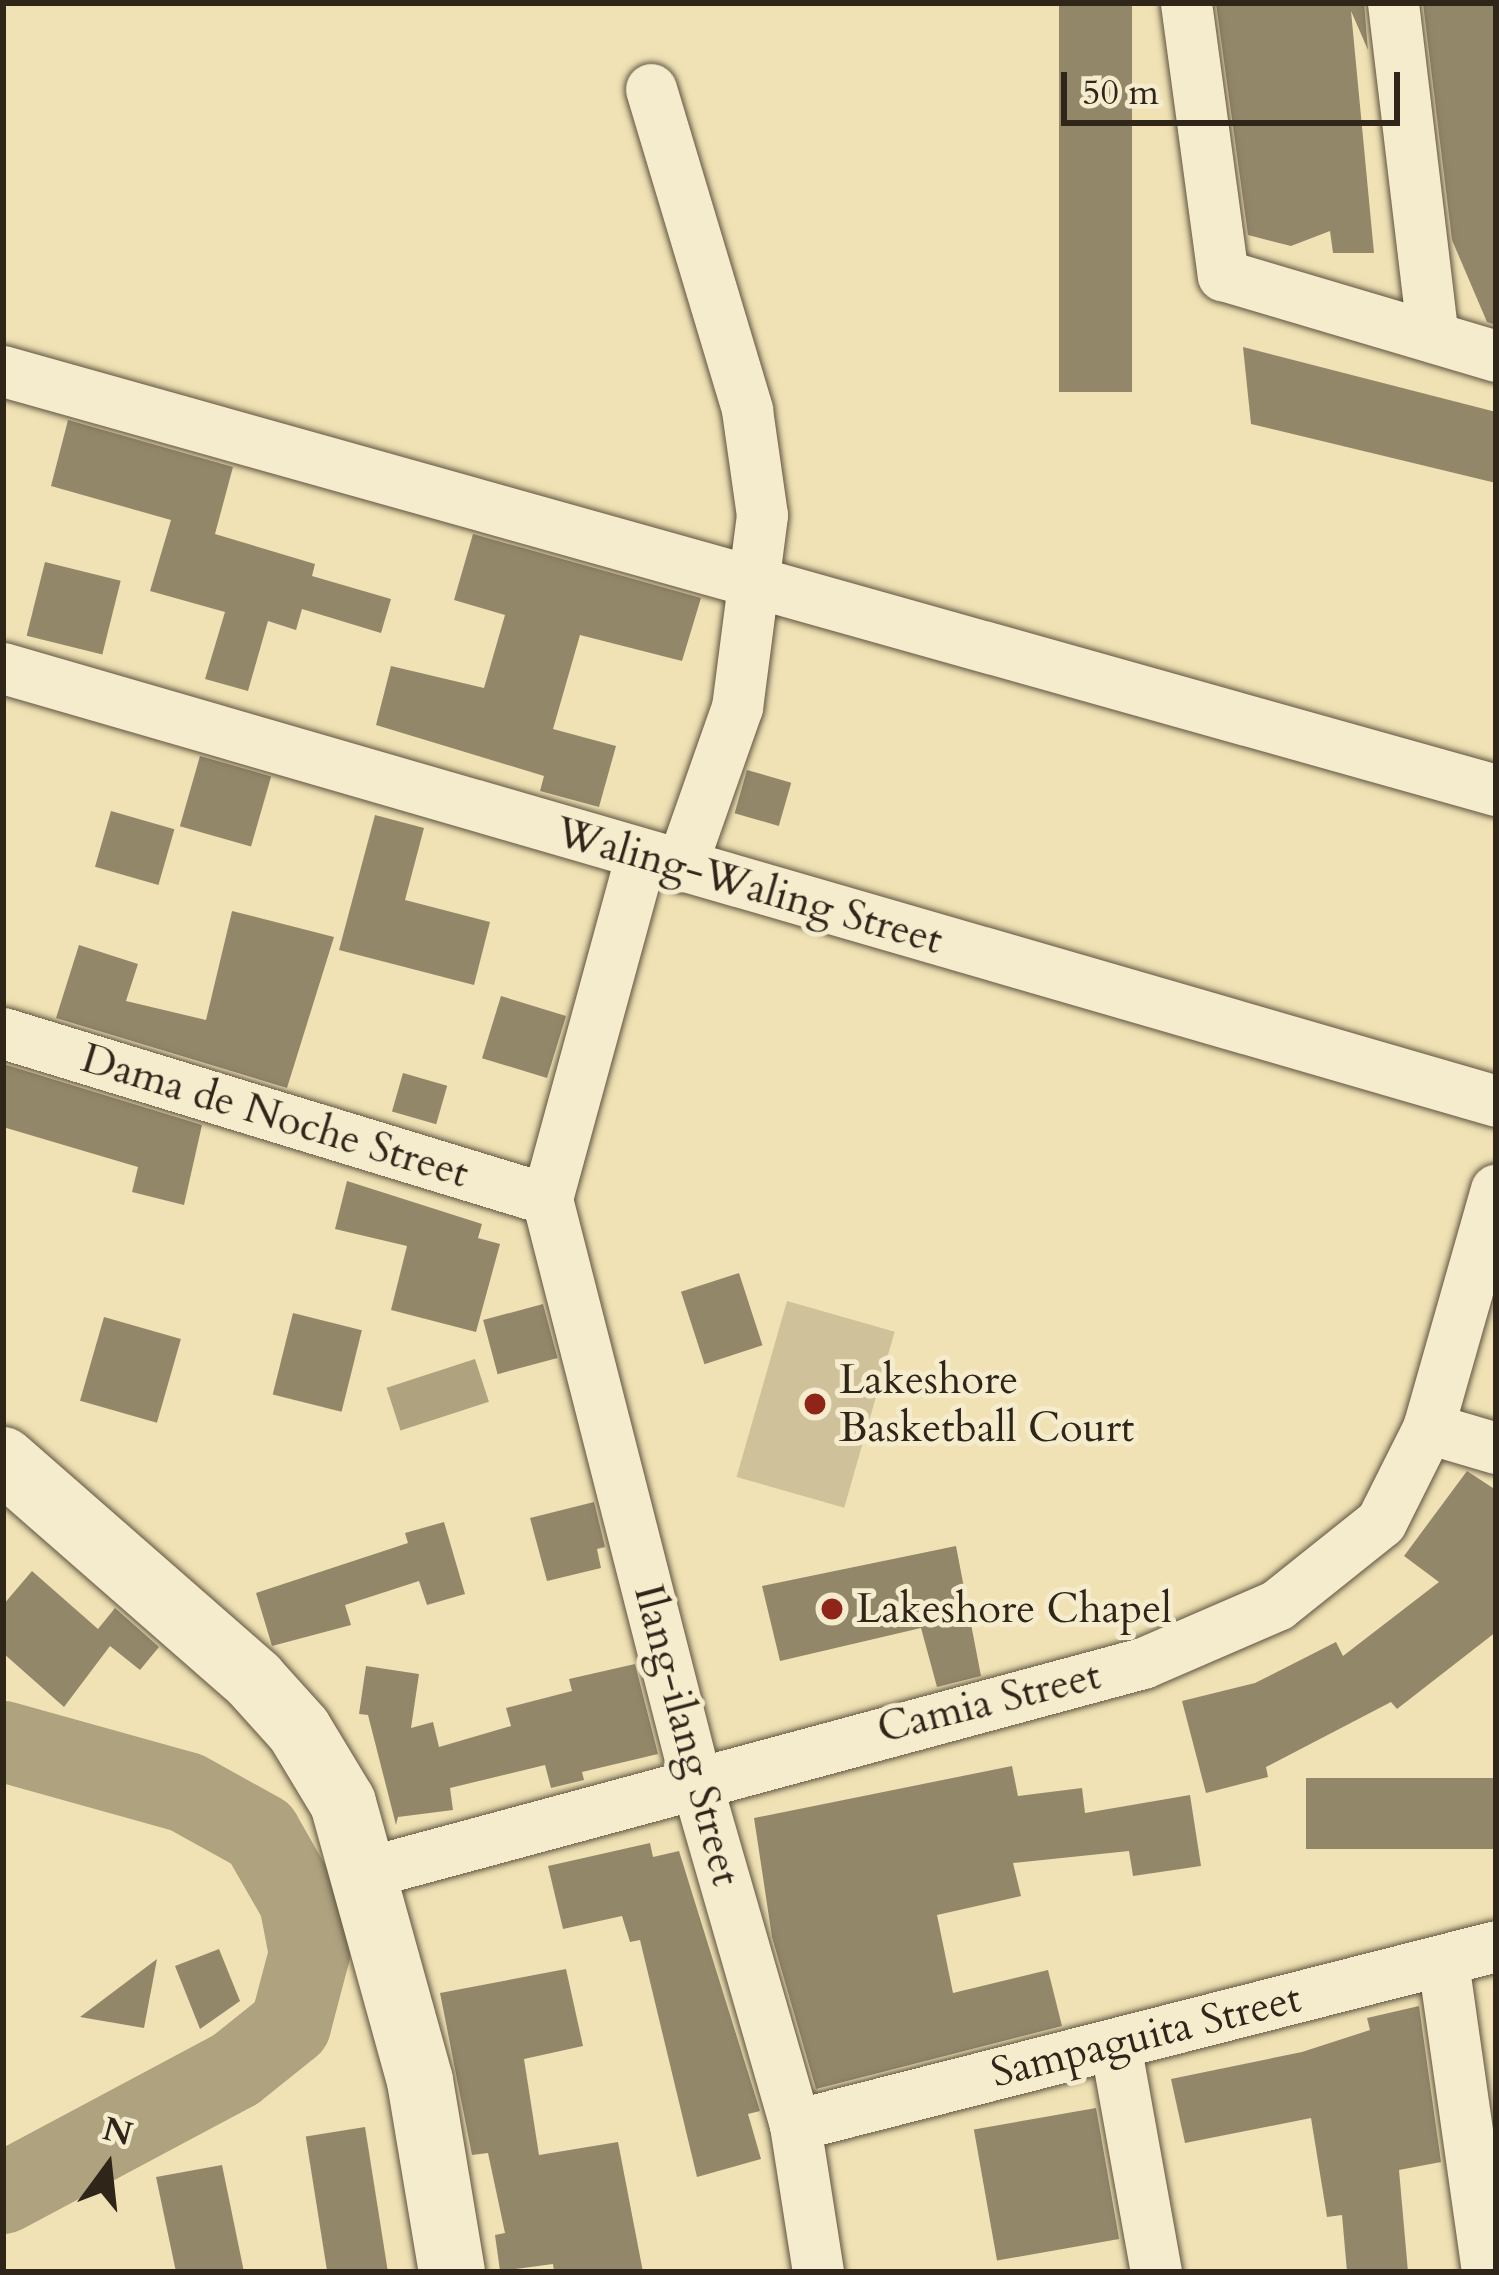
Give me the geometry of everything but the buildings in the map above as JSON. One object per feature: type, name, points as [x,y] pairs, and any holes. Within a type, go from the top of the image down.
[{"type":"street","points":[[1186,3],[1223,275],[1496,356]]},
{"type":"street","points":[[1393,3],[1433,337]]},
{"type":"street","points":[[548,1199],[661,860],[737,706],[759,581],[762,515],[747,410],[651,88]]},
{"type":"street","points":[[3,371],[1496,790]]},
{"type":"street","name":"Waling-Waling Street","points":[[3,668],[1496,1101]]},
{"type":"street","name":"Dama de Noche Street","points":[[3,1033],[548,1199]]},
{"type":"street","name":"Camia Street","points":[[364,1873],[1143,1663],[1277,1604],[1381,1522],[1428,1428],[1496,1189]]},
{"type":"street","name":"Ilang-ilang Street","points":[[548,1199],[696,1782],[795,2125],[818,2272]]},
{"type":"street","points":[[1428,1428],[1496,1448]]},
{"type":"street","points":[[3,1460],[254,1680],[299,1730],[343,1803],[420,2080],[452,2272]]},
{"type":"street","name":"Sampaguita Street","points":[[795,2125],[1496,1946]]},
{"type":"street","points":[[1443,1962],[1487,2272]]},
{"type":"street","points":[[1115,2044],[1156,2272]]},
{"type":"shaded area","name":"Lakeshore Basketball Court","points":[[787,1301],[895,1332],[844,1508],[737,1477]]},
{"type":"shaded area","points":[[475,1359],[489,1402],[400,1431],[387,1388]]},
{"type":"waterway","points":[[3,1741],[186,1792],[260,1833],[299,1901],[309,1953],[290,2025],[235,2069],[3,2193]]},
{"type":"place","name":"Lakeshore Basketball Court","points":[[815,1404]]},
{"type":"place","name":"Lakeshore Chapel","points":[[832,1609]]}]
